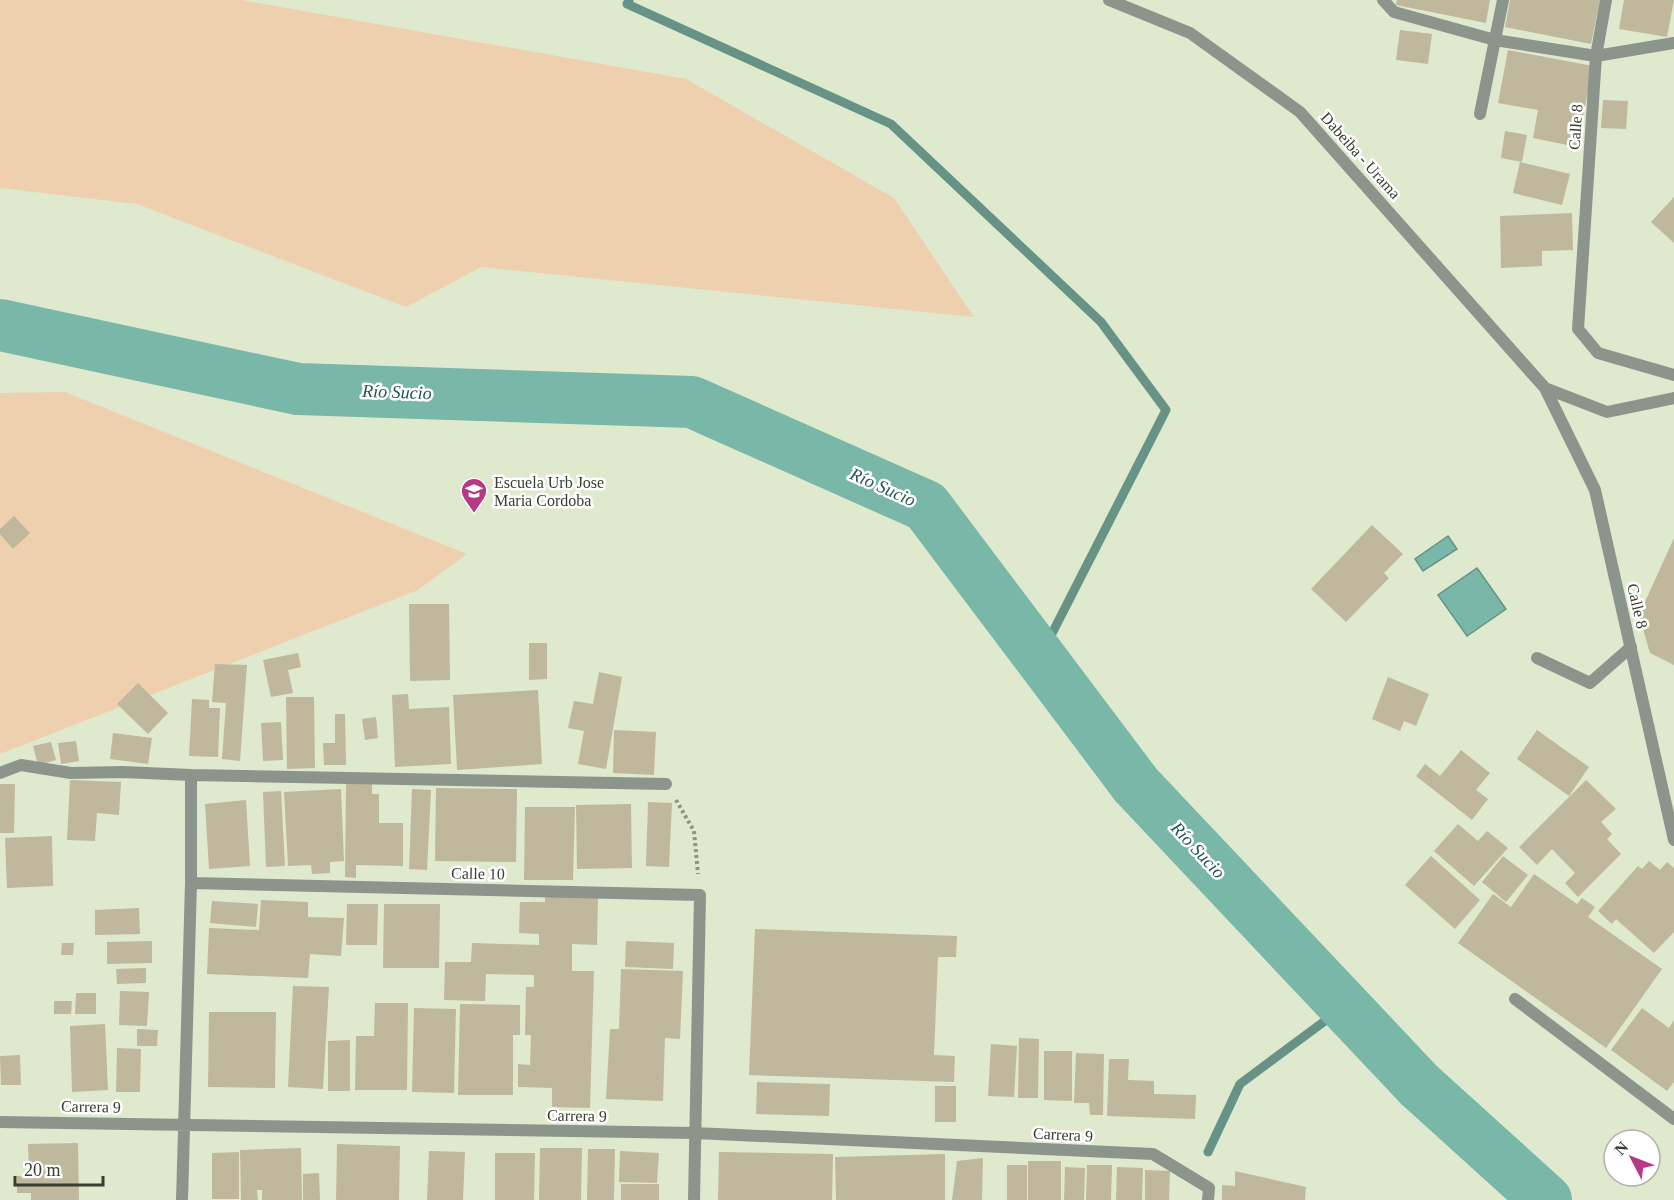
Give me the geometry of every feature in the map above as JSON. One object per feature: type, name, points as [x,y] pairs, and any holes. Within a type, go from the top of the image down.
[{"type":"street","name":"Dabeiba - Urama","points":[[1109,0],[1190,33],[1300,112],[1545,388]]},
{"type":"street","points":[[1383,0],[1394,12],[1495,40],[1596,56],[1674,43]]},
{"type":"street","points":[[1480,114],[1503,0]]},
{"type":"street","name":"Calle 8","points":[[1606,0],[1596,56],[1578,329],[1598,353],[1674,375]]},
{"type":"street","points":[[1545,388],[1607,412],[1674,398]]},
{"type":"street","name":"Calle 8","points":[[1545,388],[1595,490],[1674,840]]},
{"type":"street","points":[[1537,658],[1590,683],[1630,647]]},
{"type":"street","points":[[0,773],[21,765],[71,773],[123,772],[666,784]]},
{"type":"street","points":[[183,1200],[183,1124],[191,883],[191,775]]},
{"type":"street","name":"Calle 10","points":[[191,883],[700,895]]},
{"type":"street","points":[[694,1200],[700,895]]},
{"type":"street","points":[[1515,999],[1674,1119]]},
{"type":"street","name":"Carrera 9","points":[[0,1122],[695,1133],[1154,1154],[1209,1188],[1208,1200]]},
{"type":"path","points":[[666,784],[694,831],[700,895]]},
{"type":"shaded area","points":[[0,0],[242,0],[686,79],[894,198],[974,317],[481,267],[406,307],[137,204],[0,188]]},
{"type":"shaded area","points":[[65,392],[467,554],[418,590],[0,754],[0,393]]},
{"type":"water","points":[[1448,536],[1457,549],[1423,571],[1415,559]]},
{"type":"water","points":[[1477,568],[1506,609],[1467,636],[1438,595]]},
{"type":"building","points":[[1397,0],[1490,0],[1486,23],[1396,5]]},
{"type":"building","points":[[1510,0],[1600,0],[1591,44],[1505,27]]},
{"type":"building","points":[[1624,0],[1674,0],[1667,37],[1619,29]]},
{"type":"building","points":[[1400,30],[1432,34],[1428,64],[1396,60]]},
{"type":"building","points":[[1508,50],[1593,66],[1577,147],[1533,138],[1538,110],[1498,103]]},
{"type":"building","points":[[1603,100],[1628,101],[1626,129],[1601,128]]},
{"type":"building","points":[[1505,131],[1527,135],[1522,162],[1501,158]]},
{"type":"building","points":[[1520,162],[1570,174],[1562,205],[1513,193]]},
{"type":"building","points":[[1674,197],[1674,243],[1651,222]]},
{"type":"building","points":[[1572,213],[1573,250],[1542,251],[1542,266],[1501,268],[1500,216]]},
{"type":"building","points":[[14,516],[30,533],[13,549],[0,534],[0,529]]},
{"type":"building","points":[[1372,525],[1403,554],[1384,573],[1389,578],[1346,622],[1311,589]]},
{"type":"building","points":[[1674,538],[1674,665],[1650,653],[1639,615]]},
{"type":"building","points":[[409,604],[449,604],[450,680],[410,681]]},
{"type":"building","points":[[529,643],[547,643],[547,679],[529,680]]},
{"type":"building","points":[[298,653],[301,667],[288,670],[293,693],[271,697],[263,660]]},
{"type":"building","points":[[215,664],[247,665],[240,761],[222,759],[226,703],[212,702]]},
{"type":"building","points":[[599,672],[622,677],[606,769],[578,764],[584,731],[568,728],[574,701],[593,704]]},
{"type":"building","points":[[1388,677],[1429,694],[1416,726],[1404,721],[1400,731],[1372,719]]},
{"type":"building","points":[[138,683],[168,713],[148,734],[117,704]]},
{"type":"building","points":[[538,690],[542,764],[457,770],[453,695]]},
{"type":"building","points":[[408,694],[409,709],[449,707],[451,764],[395,767],[392,695]]},
{"type":"building","points":[[286,697],[314,697],[315,768],[287,769]]},
{"type":"building","points":[[192,699],[209,700],[209,708],[220,708],[218,757],[189,756]]},
{"type":"building","points":[[335,714],[345,714],[346,765],[324,765],[323,743],[335,743]]},
{"type":"building","points":[[376,717],[378,738],[365,740],[362,719]]},
{"type":"building","points":[[281,722],[283,760],[263,761],[261,723]]},
{"type":"building","points":[[614,730],[656,732],[654,775],[613,773]]},
{"type":"building","points":[[1537,730],[1589,767],[1569,796],[1517,759]]},
{"type":"building","points":[[113,733],[152,738],[148,764],[110,759]]},
{"type":"building","points":[[76,741],[79,761],[61,764],[58,743]]},
{"type":"building","points":[[51,742],[56,760],[38,765],[33,746]]},
{"type":"building","points":[[1461,750],[1490,773],[1476,790],[1488,799],[1472,820],[1416,776],[1425,764],[1440,776]]},
{"type":"building","points":[[70,780],[121,782],[119,815],[97,813],[95,841],[67,840]]},
{"type":"building","points":[[1586,780],[1616,809],[1601,822],[1612,834],[1607,839],[1621,854],[1578,897],[1565,883],[1575,873],[1552,849],[1537,865],[1519,847]]},
{"type":"building","points":[[0,784],[15,784],[14,833],[0,833]]},
{"type":"building","points":[[346,784],[372,784],[372,794],[379,794],[379,823],[403,823],[403,866],[356,865],[356,878],[345,877]]},
{"type":"building","points":[[436,788],[517,789],[516,862],[435,861]]},
{"type":"building","points":[[341,789],[344,861],[330,862],[330,873],[312,874],[311,865],[288,866],[284,792]]},
{"type":"building","points":[[412,789],[431,790],[427,870],[409,869]]},
{"type":"building","points":[[281,791],[285,866],[266,867],[263,792]]},
{"type":"building","points":[[246,800],[250,866],[209,869],[205,804]]},
{"type":"building","points":[[648,802],[672,803],[669,867],[646,866]]},
{"type":"building","points":[[631,804],[632,868],[577,869],[576,805]]},
{"type":"building","points":[[525,807],[575,807],[573,880],[524,880]]},
{"type":"building","points":[[1458,824],[1478,841],[1487,831],[1508,848],[1474,886],[1434,851]]},
{"type":"building","points":[[52,836],[53,886],[7,888],[5,838]]},
{"type":"building","points":[[1431,856],[1480,900],[1455,929],[1405,885]]},
{"type":"building","points":[[1503,856],[1528,875],[1506,902],[1482,882]]},
{"type":"building","points":[[1649,861],[1660,870],[1667,862],[1674,868],[1674,932],[1654,953],[1616,919],[1612,924],[1598,911],[1638,866],[1642,869]]},
{"type":"building","points":[[1534,874],[1577,904],[1582,898],[1595,907],[1588,917],[1662,969],[1606,1048],[1458,943],[1493,894],[1511,907]]},
{"type":"building","points":[[545,896],[598,896],[597,945],[572,944],[572,971],[594,971],[590,1108],[552,1107],[552,1088],[518,1087],[518,1064],[530,1065],[531,1035],[525,1035],[526,987],[534,987],[534,975],[486,974],[485,1001],[444,1000],[445,962],[471,962],[472,943],[539,945],[539,934],[519,933],[520,902],[545,902]]},
{"type":"building","points":[[261,900],[308,902],[308,917],[344,918],[341,956],[310,954],[308,978],[207,974],[209,928],[259,930]]},
{"type":"building","points":[[212,901],[258,904],[256,927],[210,923]]},
{"type":"building","points":[[347,904],[378,904],[377,945],[346,945]]},
{"type":"building","points":[[384,904],[440,904],[439,968],[383,968]]},
{"type":"building","points":[[139,908],[140,934],[95,935],[95,910]]},
{"type":"building","points":[[755,929],[957,936],[956,957],[938,957],[934,1055],[955,1056],[954,1082],[749,1075]]},
{"type":"building","points":[[152,941],[152,963],[107,964],[107,942]]},
{"type":"building","points":[[626,941],[674,943],[673,969],[625,967]]},
{"type":"building","points":[[62,943],[74,943],[73,955],[61,955]]},
{"type":"building","points":[[146,968],[146,983],[117,984],[116,969]]},
{"type":"building","points":[[621,969],[683,971],[680,1039],[665,1038],[663,1101],[606,1099],[610,1029],[619,1029]]},
{"type":"building","points":[[293,986],[329,987],[323,1089],[288,1087]]},
{"type":"building","points":[[120,991],[149,992],[147,1026],[119,1025]]},
{"type":"building","points":[[76,993],[96,993],[96,1014],[75,1014]]},
{"type":"building","points":[[54,1001],[72,1001],[71,1014],[54,1014]]},
{"type":"building","points":[[375,1003],[408,1003],[407,1090],[355,1090],[356,1036],[374,1036]]},
{"type":"building","points":[[460,1004],[520,1005],[520,1035],[513,1035],[513,1095],[458,1095]]},
{"type":"building","points":[[414,1008],[456,1009],[454,1093],[412,1092]]},
{"type":"building","points":[[1642,1008],[1669,1028],[1674,1020],[1674,1082],[1667,1091],[1611,1050]]},
{"type":"building","points":[[209,1012],[276,1012],[275,1088],[208,1087]]},
{"type":"building","points":[[105,1024],[108,1090],[72,1092],[70,1026]]},
{"type":"building","points":[[137,1029],[158,1030],[157,1046],[137,1046]]},
{"type":"building","points":[[1019,1038],[1039,1039],[1038,1098],[1018,1098]]},
{"type":"building","points":[[350,1040],[350,1091],[328,1091],[328,1041]]},
{"type":"building","points":[[991,1044],[1017,1046],[1014,1097],[988,1096]]},
{"type":"building","points":[[117,1048],[141,1049],[140,1092],[116,1092]]},
{"type":"building","points":[[1044,1051],[1072,1051],[1072,1101],[1044,1100]]},
{"type":"building","points":[[1076,1053],[1104,1054],[1103,1115],[1090,1115],[1089,1103],[1074,1103]]},
{"type":"building","points":[[20,1055],[21,1085],[1,1085],[0,1056]]},
{"type":"building","points":[[1109,1059],[1129,1059],[1128,1080],[1154,1081],[1154,1094],[1196,1095],[1195,1119],[1107,1116]]},
{"type":"building","points":[[757,1082],[830,1084],[829,1116],[756,1114]]},
{"type":"building","points":[[935,1086],[956,1086],[956,1122],[935,1122]]},
{"type":"building","points":[[78,1143],[79,1200],[31,1200],[31,1193],[17,1193],[17,1176],[29,1176],[28,1144]]},
{"type":"building","points":[[337,1144],[400,1146],[399,1200],[336,1200]]},
{"type":"building","points":[[301,1148],[302,1200],[262,1200],[262,1190],[257,1190],[258,1200],[241,1200],[240,1150]]},
{"type":"building","points":[[540,1148],[582,1148],[581,1200],[539,1200]]},
{"type":"building","points":[[588,1149],[615,1149],[614,1200],[587,1200]]},
{"type":"building","points":[[429,1151],[465,1152],[463,1200],[427,1200]]},
{"type":"building","points":[[620,1151],[659,1153],[657,1183],[619,1182]]},
{"type":"building","points":[[239,1152],[239,1199],[212,1199],[212,1153]]},
{"type":"building","points":[[719,1152],[833,1154],[832,1200],[718,1200]]},
{"type":"building","points":[[495,1153],[535,1153],[534,1200],[495,1200]]},
{"type":"building","points":[[945,1154],[945,1200],[836,1200],[835,1157]]},
{"type":"building","points":[[983,1158],[982,1200],[952,1200],[957,1161]]},
{"type":"building","points":[[1028,1161],[1061,1161],[1061,1200],[1028,1200]]},
{"type":"building","points":[[1007,1165],[1027,1165],[1027,1200],[1007,1200]]},
{"type":"building","points":[[1087,1165],[1112,1165],[1111,1200],[1086,1200]]},
{"type":"building","points":[[1065,1167],[1085,1168],[1084,1200],[1064,1200]]},
{"type":"building","points":[[1117,1167],[1143,1168],[1142,1200],[1116,1200]]},
{"type":"building","points":[[1145,1170],[1170,1171],[1169,1200],[1145,1200]]},
{"type":"building","points":[[1235,1171],[1306,1187],[1305,1200],[1222,1200],[1222,1185],[1235,1186]]},
{"type":"building","points":[[319,1173],[320,1200],[303,1200],[303,1174]]},
{"type":"building","points":[[621,1184],[659,1184],[659,1200],[621,1200]]},
{"type":"waterway","points":[[629,0],[627,4],[891,124],[1101,322],[1166,410],[1040,657]]},
{"type":"waterway","name":"Río Sucio","points":[[0,325],[298,389],[692,402],[926,506],[1136,785],[1419,1085],[1546,1200]]},
{"type":"waterway","points":[[1208,1152],[1240,1084],[1345,1006]]},
{"type":"place","name":"Escuela Urb Jose Maria Cordoba","points":[[474,514]]}]
